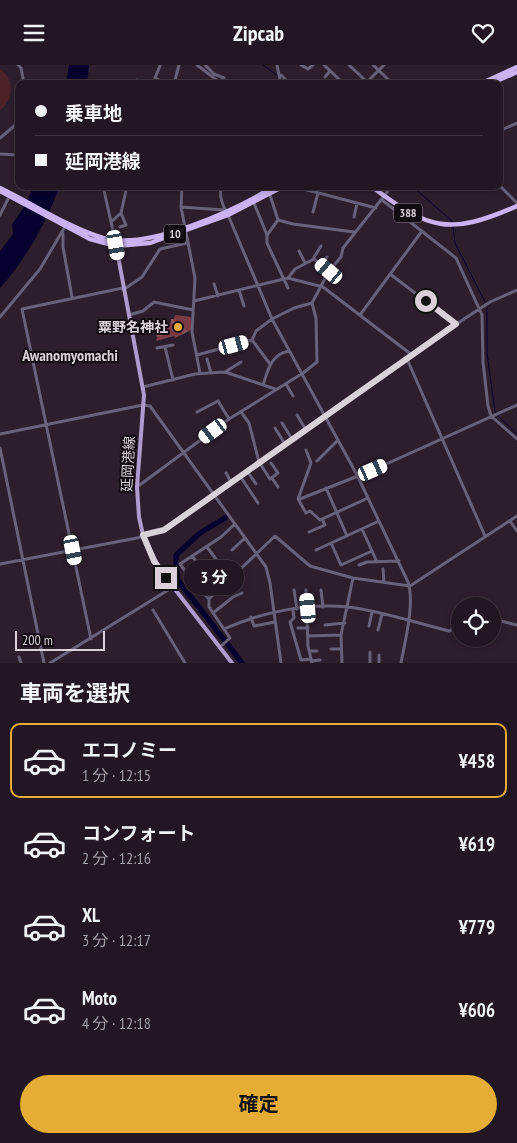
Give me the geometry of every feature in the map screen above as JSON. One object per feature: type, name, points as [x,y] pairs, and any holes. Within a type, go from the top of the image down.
[{"type":"highway","points":[[489,80],[517,67]]},
{"type":"highway","points":[[499,80],[517,72]]},
{"type":"highway","name":"10","points":[[0,189],[10,197],[65,224],[115,243],[144,240],[184,229],[254,203],[278,190]]},
{"type":"highway","name":"10","points":[[226,212],[267,190]]},
{"type":"highway","name":"388","points":[[375,190],[383,198],[423,221],[450,225],[488,219],[517,204]]},
{"type":"main road","name":"延岡港線","points":[[115,243],[143,387],[137,487],[139,517],[143,535],[154,561],[232,663]]},
{"type":"street","points":[[18,65],[21,68],[23,80]]},
{"type":"street","points":[[175,80],[179,65]]},
{"type":"street","points":[[197,65],[217,80]]},
{"type":"street","points":[[204,65],[214,74],[224,78],[223,80]]},
{"type":"street","points":[[277,65],[279,80]]},
{"type":"street","points":[[301,65],[308,69],[312,65]]},
{"type":"street","points":[[324,65],[340,80]]},
{"type":"street","points":[[349,65],[363,80]]},
{"type":"street","points":[[373,65],[389,80]]},
{"type":"street","points":[[369,80],[384,65]]},
{"type":"street","points":[[159,80],[154,78],[160,66]]},
{"type":"street","points":[[325,77],[330,71]]},
{"type":"street","points":[[279,74],[286,80]]},
{"type":"street","points":[[503,129],[517,123]]},
{"type":"street","points":[[0,138],[15,125]]},
{"type":"street","points":[[0,154],[15,155]]},
{"type":"street","points":[[503,189],[517,204]]},
{"type":"street","points":[[104,190],[115,243]]},
{"type":"street","points":[[120,227],[126,225],[121,213],[126,190]]},
{"type":"street","points":[[182,190],[181,207],[184,229],[194,272],[192,332],[200,373]]},
{"type":"street","points":[[221,190],[220,198],[272,319],[326,415],[410,586],[408,620],[401,663]]},
{"type":"street","points":[[307,190],[376,207]]},
{"type":"street","points":[[137,487],[229,419],[303,373],[317,361],[316,318],[312,303],[329,271],[341,257],[343,248],[389,190]]},
{"type":"street","points":[[313,212],[318,193]]},
{"type":"street","points":[[270,195],[278,220]]},
{"type":"street","points":[[0,215],[10,197]]},
{"type":"street","points":[[383,198],[456,258],[482,315],[483,362],[488,406],[492,416],[517,439]]},
{"type":"street","points":[[254,203],[267,235],[267,243],[272,258],[286,277],[288,289]]},
{"type":"street","points":[[354,217],[358,203]]},
{"type":"street","points":[[181,207],[226,212]]},
{"type":"street","points":[[111,222],[121,213]]},
{"type":"street","points":[[278,220],[354,233]]},
{"type":"street","points":[[267,235],[278,220]]},
{"type":"street","points":[[65,224],[63,247],[72,297]]},
{"type":"street","points":[[0,317],[40,269],[65,224]]},
{"type":"street","points":[[360,315],[422,231]]},
{"type":"street","points":[[91,639],[22,309],[72,297],[123,289],[142,277],[160,249],[187,243]]},
{"type":"street","points":[[194,301],[286,277],[313,259],[321,245]]},
{"type":"street","points":[[299,251],[305,263]]},
{"type":"street","points":[[321,264],[327,257]]},
{"type":"street","points":[[313,259],[329,271]]},
{"type":"street","points":[[390,274],[456,324]]},
{"type":"street","points":[[286,277],[321,287],[412,355]]},
{"type":"street","points":[[214,284],[218,296]]},
{"type":"street","points":[[239,290],[244,306]]},
{"type":"street","points":[[0,564],[137,538],[164,530],[456,324],[480,308],[517,290]]},
{"type":"street","points":[[129,315],[143,311],[154,301],[193,310]]},
{"type":"street","points":[[196,355],[252,340],[258,328],[272,319],[294,308],[312,303]]},
{"type":"street","points":[[252,340],[270,364]]},
{"type":"street","points":[[158,348],[173,345]]},
{"type":"street","points":[[165,347],[173,380]]},
{"type":"street","points":[[263,385],[270,364],[276,356],[289,351]]},
{"type":"street","points":[[207,359],[210,373]]},
{"type":"street","points":[[407,359],[486,536]]},
{"type":"street","points":[[224,372],[240,362]]},
{"type":"street","points":[[143,387],[200,373],[224,372],[276,390]]},
{"type":"street","points":[[286,384],[293,396]]},
{"type":"street","points":[[197,412],[218,401],[229,419]]},
{"type":"street","points":[[0,434],[143,405],[150,406],[268,573],[281,663]]},
{"type":"street","points":[[300,499],[373,470],[517,405]]},
{"type":"street","points":[[241,412],[249,423],[259,463],[278,487]]},
{"type":"street","points":[[297,415],[306,430]]},
{"type":"street","points":[[282,423],[292,439]]},
{"type":"street","points":[[275,428],[285,444]]},
{"type":"street","points":[[316,461],[338,440]]},
{"type":"street","points":[[0,448],[44,663]]},
{"type":"street","points":[[306,450],[311,463],[298,499],[300,499],[306,513],[310,511],[320,520],[336,511],[368,498]]},
{"type":"street","points":[[271,463],[278,473],[272,478]]},
{"type":"street","points":[[247,471],[256,484]]},
{"type":"street","points":[[226,473],[231,482]]},
{"type":"street","points":[[240,476],[258,503]]},
{"type":"street","points":[[326,488],[347,536]]},
{"type":"street","points":[[220,647],[230,640],[209,607],[209,599],[274,536],[304,563],[353,578],[410,586],[517,516]]},
{"type":"street","points":[[309,531],[324,525],[322,519]]},
{"type":"street","points":[[316,550],[379,521]]},
{"type":"street","points":[[510,521],[517,531]]},
{"type":"street","points":[[209,599],[180,567],[180,564],[207,547],[235,525]]},
{"type":"street","points":[[362,529],[377,562]]},
{"type":"street","points":[[232,550],[245,538]]},
{"type":"street","points":[[330,543],[341,565],[372,551]]},
{"type":"street","points":[[207,547],[221,566]]},
{"type":"street","points":[[192,556],[205,572],[197,587]]},
{"type":"street","points":[[359,565],[399,561]]},
{"type":"street","points":[[383,569],[384,582]]},
{"type":"street","points":[[341,663],[341,635],[353,578]]},
{"type":"street","points":[[50,663],[173,587]]},
{"type":"street","points":[[294,590],[294,618],[290,622],[301,659],[320,660]]},
{"type":"street","points":[[306,590],[311,661]]},
{"type":"street","points":[[321,590],[322,607]]},
{"type":"street","points":[[213,613],[233,597],[242,593]]},
{"type":"street","points":[[224,629],[251,617],[295,609],[348,607],[451,631]]},
{"type":"street","points":[[154,610],[185,663]]},
{"type":"street","points":[[369,626],[372,612]]},
{"type":"street","points":[[378,631],[382,614]]},
{"type":"street","points":[[251,617],[254,626],[275,622]]},
{"type":"street","points":[[501,621],[517,625]]},
{"type":"street","points":[[325,625],[345,623]]},
{"type":"street","points":[[298,628],[308,628]]},
{"type":"street","points":[[308,637],[341,635]]},
{"type":"street","points":[[331,649],[341,649]]},
{"type":"street","points":[[309,651],[317,651]]},
{"type":"street","points":[[370,652],[370,663]]},
{"type":"street","points":[[379,655],[379,663]]},
{"type":"street","points":[[19,657],[21,663]]},
{"type":"green space","points":[[175,315],[191,317],[191,330],[175,338],[174,336],[156,341],[153,321],[156,320],[159,327],[171,323],[171,319],[174,319]]},
{"type":"shaded area","points":[[69,65],[89,65],[87,80],[67,80]]},
{"type":"shaded area","points":[[0,69],[8,78],[11,89],[8,101],[0,110]]},
{"type":"shaded area","points":[[32,190],[58,190],[34,240],[19,265],[0,288],[0,251],[13,234],[12,224],[24,207]]},
{"type":"waterway","points":[[263,65],[278,76]]},
{"type":"waterway","points":[[417,190],[453,222]]},
{"type":"waterway","points":[[453,226],[455,243],[485,302]]},
{"type":"waterway","points":[[487,308],[487,353],[495,412]]},
{"type":"waterway","points":[[498,416],[517,434]]},
{"type":"waterway","points":[[225,518],[200,533],[176,555],[177,579],[242,663]]},
{"type":"place","name":"粟野名神社","points":[[178,327]]},
{"type":"district","name":"Awanomyomachi","points":[[70,355]]},
{"type":"route","points":[[166,578],[154,561],[143,535],[164,530],[456,324],[426,301]]}]
